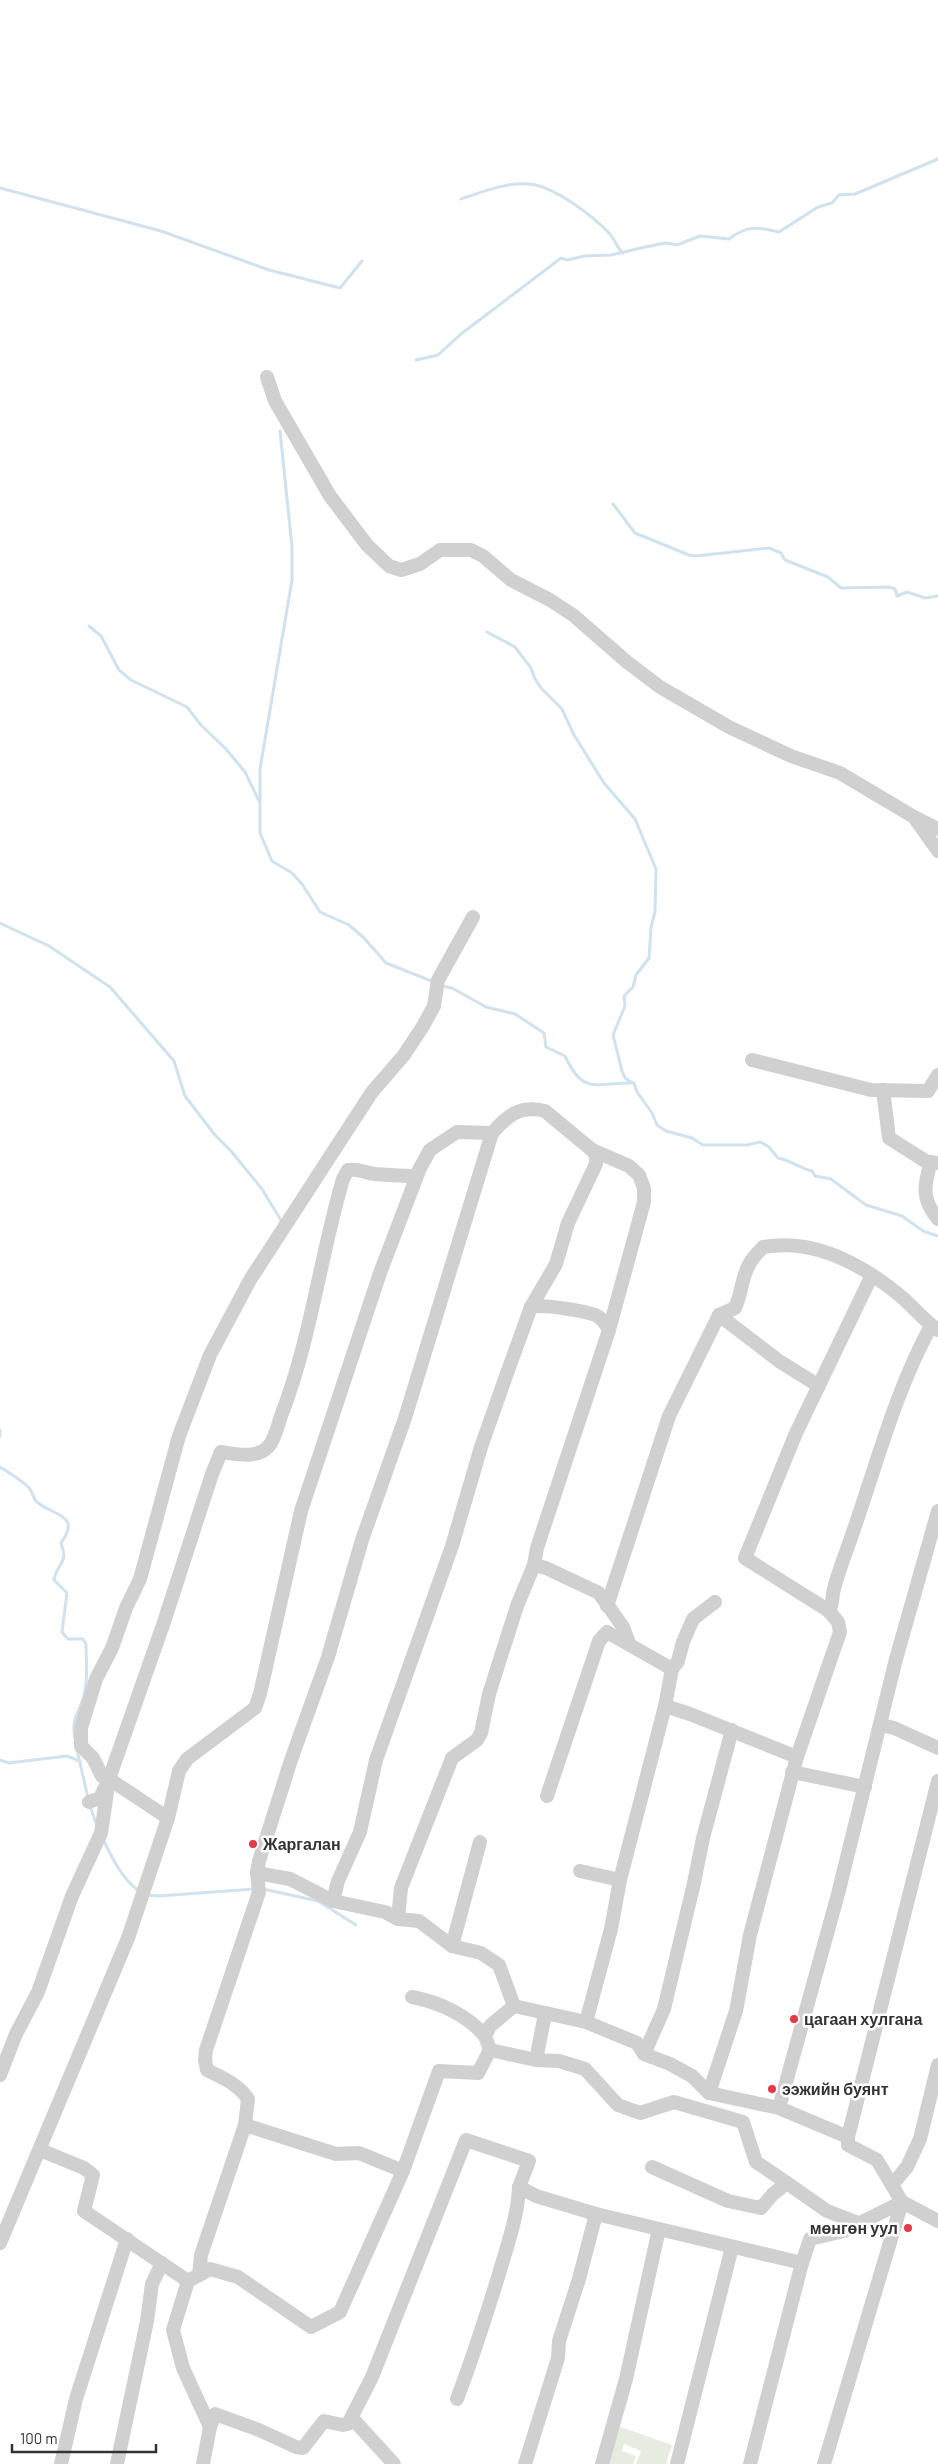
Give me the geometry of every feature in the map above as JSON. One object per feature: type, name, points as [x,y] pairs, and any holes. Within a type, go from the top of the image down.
[{"type":"street","points":[[267,377],[275,400],[330,496],[367,545],[389,566],[401,570],[411,568],[440,550],[458,549],[477,553],[511,580],[550,600],[573,616],[660,687],[730,727],[791,756],[840,773],[938,829]]},
{"type":"street","points":[[914,817],[938,851]]},
{"type":"street","points":[[168,1818],[102,1776],[93,1758],[81,1746],[81,1728],[96,1679],[112,1648],[126,1608],[140,1579],[180,1436],[210,1355],[250,1280],[372,1092],[404,1055],[423,1026],[434,1006],[438,980],[473,917]]},
{"type":"street","points":[[752,1060],[872,1090],[928,1091],[938,1075]]},
{"type":"street","points":[[883,1090],[890,1138],[898,1145],[934,1163],[924,1187],[931,1210],[938,1219]]},
{"type":"street","points":[[210,2427],[183,2368],[173,2330],[193,2278],[245,2125],[248,2099],[242,2090],[231,2081],[207,2070],[206,2050],[260,1892],[257,1873],[291,1760],[334,1638],[362,1540],[405,1418],[444,1294],[466,1211],[492,1132],[521,1109],[534,1108],[545,1110],[592,1150],[596,1155],[596,1164],[568,1223],[556,1264],[532,1307],[481,1447],[452,1546],[376,1760],[360,1832],[338,1881],[333,1901]]},
{"type":"street","points":[[0,2243],[128,1938],[168,1818],[179,1771],[187,1759],[255,1708],[260,1694],[301,1511],[380,1273],[418,1174],[430,1150],[438,1146],[446,1138],[457,1132],[492,1132]]},
{"type":"street","points":[[398,1919],[401,1888],[452,1758],[477,1740],[481,1733],[489,1694],[534,1564],[537,1548],[608,1330],[644,1202],[644,1188],[639,1175],[628,1166],[592,1150]]},
{"type":"street","points":[[89,1802],[100,1798],[109,1779],[164,1622],[202,1501],[221,1452],[257,1455],[270,1446],[298,1372],[321,1261],[343,1179],[348,1170],[357,1168],[372,1174],[415,1176],[418,1174]]},
{"type":"street","points":[[607,1606],[669,1416],[719,1315],[735,1308],[741,1294],[744,1275],[750,1262],[763,1247],[811,1247],[847,1261],[872,1275],[898,1294],[935,1328],[920,1344],[896,1407],[846,1551],[829,1611]]},
{"type":"street","points":[[709,2093],[736,2012],[750,1935],[792,1772],[840,1632],[838,1622],[829,1611],[745,1558],[796,1433],[872,1275]]},
{"type":"street","points":[[532,1307],[544,1305],[597,1316],[605,1323],[608,1330]]},
{"type":"street","points":[[719,1315],[779,1361],[819,1386]]},
{"type":"street","points":[[779,2108],[838,1894],[896,1659],[938,1511]]},
{"type":"street","points":[[534,1564],[599,1593],[623,1627],[629,1643]]},
{"type":"street","points":[[586,2022],[611,1929],[620,1880],[665,1706],[672,1669],[678,1661],[683,1642],[693,1619],[715,1602]]},
{"type":"street","points":[[547,1796],[599,1641],[608,1632],[672,1669]]},
{"type":"street","points":[[665,1706],[732,1730],[797,1757]]},
{"type":"street","points":[[881,1725],[894,1728],[938,1748]]},
{"type":"street","points":[[644,2054],[664,2008],[694,1883],[702,1838],[732,1730]]},
{"type":"street","points":[[792,1772],[865,1787]]},
{"type":"street","points":[[0,2075],[16,2034],[38,1992],[72,1896],[101,1833],[109,1779]]},
{"type":"street","points":[[938,1781],[848,2137],[848,2145],[877,2160],[902,2202],[938,2221]]},
{"type":"street","points":[[452,1946],[480,1842]]},
{"type":"street","points":[[580,1872],[620,1880]]},
{"type":"street","points":[[257,1873],[290,1879],[333,1901],[385,1912],[398,1919],[419,1921],[452,1946],[481,1953],[499,1965],[514,2006]]},
{"type":"street","points":[[193,2278],[210,2269],[238,2277],[310,2327],[340,2312],[403,2171],[439,2070],[478,2073],[490,2050],[485,2036],[473,2022],[432,2001],[412,1997]]},
{"type":"street","points":[[514,2006],[586,2022],[637,2043],[644,2054],[670,2064],[692,2076],[709,2093],[779,2108],[848,2137]]},
{"type":"street","points":[[485,2036],[490,2026],[514,2006]]},
{"type":"street","points":[[536,2060],[545,2014]]},
{"type":"street","points":[[490,2050],[536,2060],[559,2061],[584,2069],[618,2105],[640,2113],[674,2102],[743,2122],[756,2162],[827,2211],[861,2224]]},
{"type":"street","points":[[892,2185],[907,2167],[920,2139],[938,2065]]},
{"type":"street","points":[[245,2125],[336,2154],[359,2153],[403,2171]]},
{"type":"street","points":[[203,2464],[210,2427],[216,2414],[259,2430],[296,2448],[303,2448],[324,2421],[343,2425],[348,2424],[372,2377],[466,2140],[529,2161],[519,2187],[519,2203],[481,2334],[457,2399]]},
{"type":"street","points":[[40,2150],[84,2168],[93,2174],[84,2211],[162,2263],[193,2278]]},
{"type":"street","points":[[652,2167],[728,2201],[761,2208],[773,2194],[787,2183]]},
{"type":"street","points":[[519,2187],[536,2196],[596,2214],[802,2263]]},
{"type":"street","points":[[750,2464],[802,2263],[810,2239],[844,2231],[902,2202]]},
{"type":"street","points":[[824,2464],[902,2202]]},
{"type":"street","points":[[525,2464],[558,2358],[559,2341],[579,2278],[596,2214]]},
{"type":"street","points":[[602,2464],[624,2387],[659,2229]]},
{"type":"street","points":[[61,2464],[76,2399],[127,2239]]},
{"type":"street","points":[[676,2464],[732,2247]]},
{"type":"street","points":[[117,2464],[147,2321],[152,2284],[162,2263]]},
{"type":"street","points":[[352,2418],[394,2464]]},
{"type":"shaded area","points":[[618,2426],[672,2445],[666,2464],[636,2464],[641,2451],[624,2444],[622,2451],[636,2456],[633,2464],[605,2464]]},
{"type":"waterway","points":[[416,360],[438,355],[461,334],[561,258],[567,260],[585,256],[611,255],[666,243],[677,245],[700,236],[729,239],[741,231],[753,228],[779,232],[818,207],[832,203],[839,195],[855,194],[938,159]]},
{"type":"waterway","points":[[461,199],[494,188],[520,184],[539,186],[561,196],[594,219],[610,234],[623,253]]},
{"type":"waterway","points":[[0,188],[161,231],[269,270],[340,288],[362,261]]},
{"type":"waterway","points":[[260,802],[260,769],[292,580],[292,547],[280,431]]},
{"type":"waterway","points":[[613,504],[635,533],[689,555],[696,556],[769,548],[781,553],[785,560],[828,577],[841,588],[889,587],[895,589],[897,596],[907,592],[925,598],[938,596]]},
{"type":"waterway","points":[[89,626],[101,636],[119,670],[131,680],[187,707],[201,725],[226,749],[245,772],[260,803],[260,833],[272,861],[292,873],[302,884],[320,912],[349,925],[364,938],[386,963],[434,982]]},
{"type":"waterway","points":[[487,632],[515,647],[531,668],[535,679],[542,689],[562,709],[574,735],[604,783],[635,819],[656,869],[655,912],[651,927],[649,958],[636,975],[633,987],[624,996],[625,1006],[613,1035],[622,1071],[625,1078],[633,1083]]},
{"type":"waterway","points":[[0,923],[49,946],[110,987],[174,1061],[185,1096],[215,1135],[231,1151],[262,1189],[282,1222]]},
{"type":"waterway","points":[[442,986],[452,988],[486,1007],[515,1014],[544,1033],[546,1047],[565,1056],[572,1069],[585,1082],[601,1085],[634,1083],[637,1092],[652,1113],[657,1125],[666,1131],[692,1138],[703,1145],[747,1145],[760,1142],[768,1146],[778,1158],[812,1171],[815,1176],[831,1179],[866,1205],[902,1216],[923,1231],[938,1236]]},
{"type":"waterway","points":[[0,1430],[0,1436]]},
{"type":"waterway","points":[[0,1467],[27,1486],[37,1502],[43,1507],[67,1521],[67,1533],[61,1543],[64,1554],[63,1559],[54,1580],[67,1593],[62,1632],[68,1639],[83,1639],[86,1644],[86,1685],[84,1698],[75,1719],[75,1739]]},
{"type":"waterway","points":[[77,1750],[88,1798]]},
{"type":"waterway","points":[[0,1760],[9,1763],[67,1756],[80,1761]]},
{"type":"waterway","points":[[90,1806],[97,1826]]},
{"type":"waterway","points":[[103,1839],[123,1875],[140,1892]]},
{"type":"waterway","points":[[146,1895],[159,1896],[254,1889]]},
{"type":"waterway","points":[[263,1889],[318,1901],[356,1925]]},
{"type":"place","name":"Жаргалан","points":[[253,1844]]},
{"type":"place","name":"цагаан хулгана","points":[[794,2019]]},
{"type":"place","name":"ээжийн буянт","points":[[772,2089]]},
{"type":"place","name":"мөнгөн уул","points":[[908,2228]]}]
